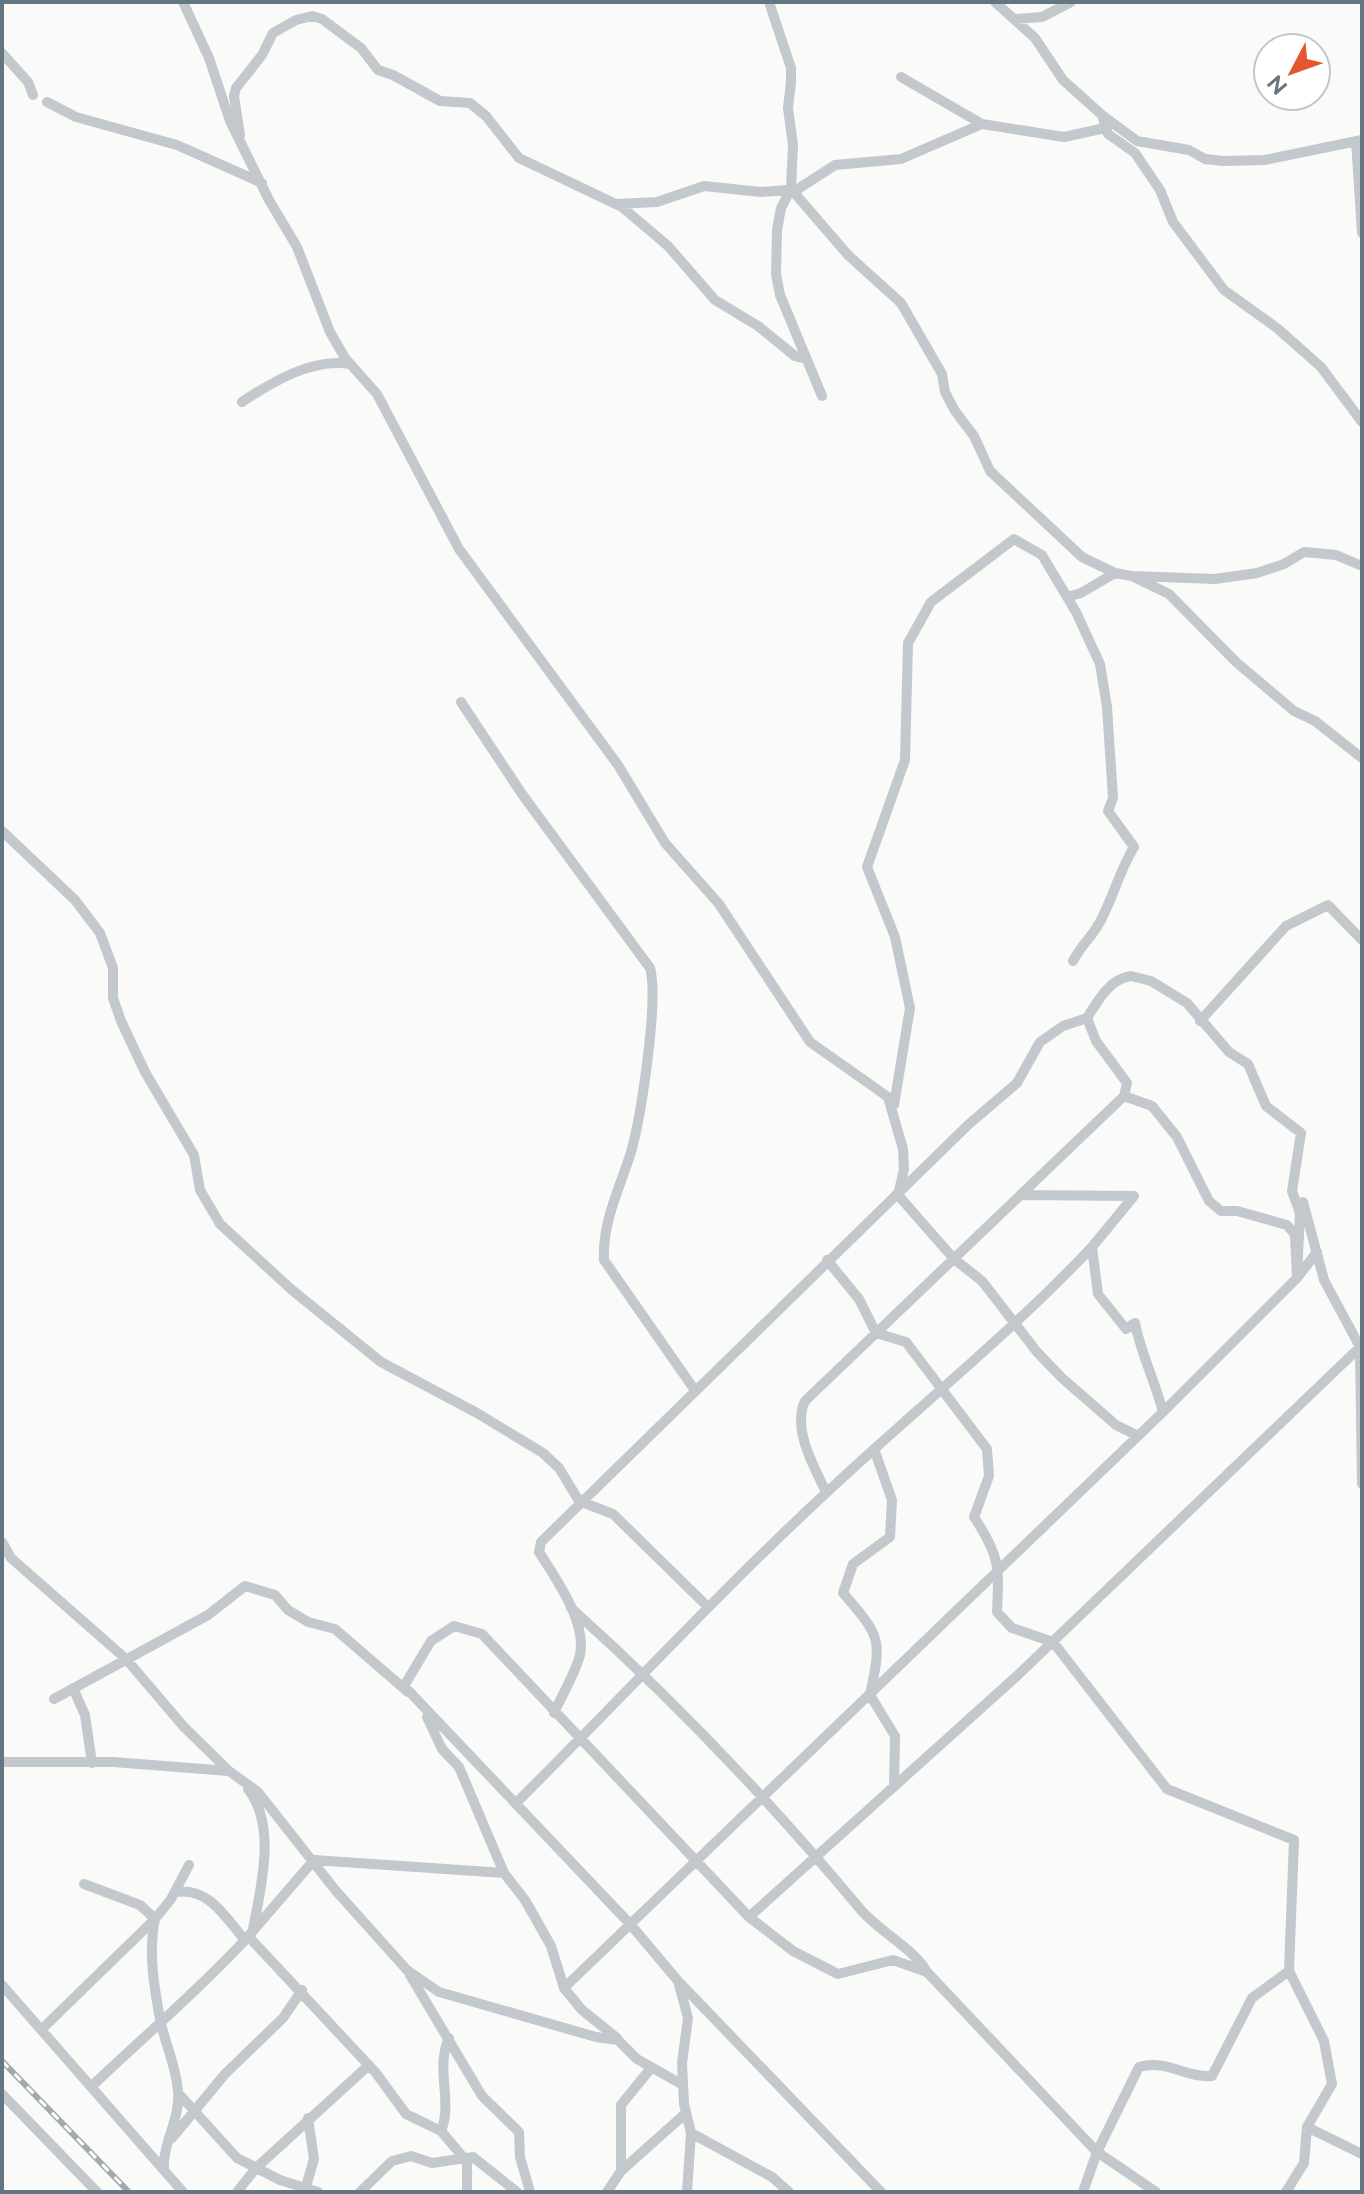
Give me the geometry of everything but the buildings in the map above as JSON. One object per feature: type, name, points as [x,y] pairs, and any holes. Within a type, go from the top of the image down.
[{"type":"street","points":[[183,2],[209,58],[230,121],[297,247],[330,332],[352,365],[377,394],[459,549],[618,765],[649,821],[719,904],[810,1042],[888,1097],[894,1111],[904,1169],[898,1195]]},
{"type":"street","points":[[769,2],[791,68],[791,189],[781,208],[777,230],[776,274],[780,295],[822,396]]},
{"type":"street","points":[[995,2],[1035,38],[1063,80],[1137,141],[1189,150],[1205,159],[1223,161],[1265,160],[1359,141],[1362,233]]},
{"type":"street","points":[[1015,19],[1042,17],[1071,2]]},
{"type":"street","points":[[240,137],[234,96],[243,77],[280,27],[312,16],[322,19],[361,48],[378,70],[440,101],[470,103],[486,116],[519,158],[615,204],[668,246],[715,300],[758,326],[795,356],[806,359]]},
{"type":"street","points":[[2,53],[28,82],[33,95]]},
{"type":"street","points":[[901,77],[982,124],[1064,137],[1105,128]]},
{"type":"street","points":[[47,102],[76,117],[177,145],[262,183]]},
{"type":"street","points":[[1102,115],[1105,128],[1135,153],[1160,190],[1173,222],[1224,290],[1277,328],[1321,367],[1362,422]]},
{"type":"street","points":[[615,204],[657,202],[704,186],[761,192],[798,189],[835,165],[901,159],[982,124]]},
{"type":"street","points":[[791,189],[848,255],[901,303],[942,374],[945,392],[974,436],[990,471],[1071,549],[1115,573],[1132,576],[1215,579],[1257,573],[1284,564],[1304,552],[1319,551],[1362,566]]},
{"type":"street","points":[[242,402],[294,372],[341,363],[352,365]]},
{"type":"street","points":[[894,1111],[910,1008],[895,937],[867,867],[905,760],[908,643],[931,602],[1014,539],[1042,555],[1100,664],[1107,707],[1113,798],[1108,811],[1134,847],[1117,876],[1102,920],[1081,943],[1073,961]]},
{"type":"street","points":[[1067,597],[1081,593],[1115,573]]},
{"type":"street","points":[[1132,576],[1169,594],[1236,662],[1294,711],[1315,721],[1362,758]]},
{"type":"street","points":[[461,702],[522,794],[650,968],[654,984],[646,1075],[631,1150],[603,1240],[604,1260],[694,1389]]},
{"type":"street","points":[[2,831],[75,900],[100,933],[113,968],[113,998],[121,1021],[145,1072],[194,1155],[200,1190],[220,1224],[292,1290],[381,1362],[477,1413],[543,1453],[559,1468],[579,1501],[613,1514],[707,1606]]},
{"type":"street","points":[[1200,1021],[1286,926],[1328,905],[1362,940]]},
{"type":"street","points":[[554,1713],[580,1654],[571,1608],[539,1547],[579,1501],[694,1389],[774,1316],[827,1260],[969,1124],[1017,1083],[1040,1042],[1063,1026],[1087,1018],[1103,993],[1121,977],[1151,981],[1187,1003],[1229,1052],[1248,1064],[1266,1106],[1301,1133],[1292,1191],[1300,1213],[1297,1278]]},
{"type":"street","points":[[826,1492],[809,1453],[800,1411],[813,1392],[1124,1096],[1127,1083],[1096,1041],[1087,1018]]},
{"type":"street","points":[[1124,1096],[1152,1106],[1177,1137],[1209,1201],[1221,1211],[1287,1225],[1295,1235],[1297,1278]]},
{"type":"street","points":[[1294,1181],[1324,1280],[1360,1347],[1362,1484]]},
{"type":"street","points":[[898,1195],[954,1259],[982,1281],[1037,1352],[1092,1406],[1138,1436]]},
{"type":"street","points":[[516,1803],[707,1606],[826,1492],[945,1389],[1092,1247],[1134,1196],[1022,1195]]},
{"type":"street","points":[[1092,1247],[1098,1294],[1126,1329],[1135,1323],[1141,1353],[1154,1375],[1163,1412]]},
{"type":"street","points":[[564,1988],[1163,1412],[1297,1278],[1317,1252]]},
{"type":"street","points":[[827,1260],[859,1299],[876,1333],[906,1342],[945,1389],[987,1449],[989,1476],[974,1517],[993,1546],[999,1572],[997,1612],[1012,1628],[1053,1642],[1167,1789],[1294,1840],[1289,1971],[1324,2041],[1332,2084],[1307,2127],[1304,2163],[1286,2192]]},
{"type":"street","points":[[749,1917],[1053,1642],[1360,1347]]},
{"type":"street","points":[[874,1449],[892,1500],[890,1537],[853,1564],[843,1593],[873,1628],[879,1650],[870,1695],[895,1736],[894,1787]]},
{"type":"street","points":[[2,1542],[11,1558],[101,1641],[126,1659],[184,1727],[229,1771],[258,1792],[336,1891],[407,1970],[482,2096],[519,2132],[520,2157],[530,2192]]},
{"type":"street","points":[[54,1699],[208,1615],[245,1586],[275,1595],[288,1610],[308,1622],[335,1629],[379,1669],[404,1686],[631,1925],[678,1981],[881,2192]]},
{"type":"street","points":[[571,1608],[644,1673],[764,1797],[818,1855],[884,1935],[920,1960],[927,1972],[1097,2152],[1156,2192]]},
{"type":"street","points":[[404,1686],[431,1641],[454,1626],[467,1628],[495,1646],[554,1713],[749,1917],[793,1951],[838,1974],[893,1960],[927,1972]]},
{"type":"street","points":[[404,1686],[433,1725],[442,1749],[459,1767],[504,1873],[525,1900],[551,1946],[564,1988],[582,2010],[651,2068],[683,2085]]},
{"type":"street","points":[[73,1688],[85,1715],[92,1763]]},
{"type":"street","points":[[2,1762],[92,1763],[229,1771]]},
{"type":"street","points":[[241,1780],[253,1795],[263,1835],[264,1869],[249,1936]]},
{"type":"street","points":[[314,1860],[504,1873]]},
{"type":"street","points":[[92,2086],[160,2021],[202,1987],[314,1860]]},
{"type":"street","points":[[42,2029],[155,1919],[175,1892],[189,1865]]},
{"type":"street","points":[[84,1884],[140,1905],[155,1919]]},
{"type":"street","points":[[175,1892],[192,1890],[205,1894],[302,1990],[369,2065],[406,2114],[441,2131],[464,2159],[467,2192]]},
{"type":"street","points":[[155,1919],[151,1941],[160,2021],[175,2064],[179,2094],[171,2139]]},
{"type":"street","points":[[407,1970],[439,1992],[596,2037],[618,2040]]},
{"type":"street","points":[[1083,2192],[1097,2152],[1139,2067],[1154,2063],[1174,2066],[1196,2077],[1212,2076],[1252,1998],[1289,1971]]},
{"type":"street","points":[[678,1981],[688,2018],[683,2085],[691,2133],[687,2192]]},
{"type":"street","points":[[2,1985],[183,2192]]},
{"type":"street","points":[[164,2169],[162,2154],[171,2139],[225,2074],[283,2018],[302,1990]]},
{"type":"street","points":[[2,2000],[14,1997]]},
{"type":"street","points":[[441,2131],[446,2118],[444,2050],[449,2038]]},
{"type":"street","points":[[237,2192],[256,2168],[291,2140],[308,2118],[324,2109],[369,2065]]},
{"type":"street","points":[[621,2167],[621,2105],[651,2068]]},
{"type":"street","points":[[2,2094],[97,2192]]},
{"type":"street","points":[[179,2094],[237,2158],[318,2192]]},
{"type":"street","points":[[607,2190],[621,2167],[686,2113]]},
{"type":"street","points":[[305,2189],[314,2159],[308,2118]]},
{"type":"street","points":[[1307,2127],[1362,2154]]},
{"type":"street","points":[[691,2133],[772,2177],[789,2192]]},
{"type":"street","points":[[360,2192],[392,2161],[411,2156],[432,2163],[473,2157],[517,2192]]},
{"type":"railway","points":[[2,2061],[129,2192]]}]
